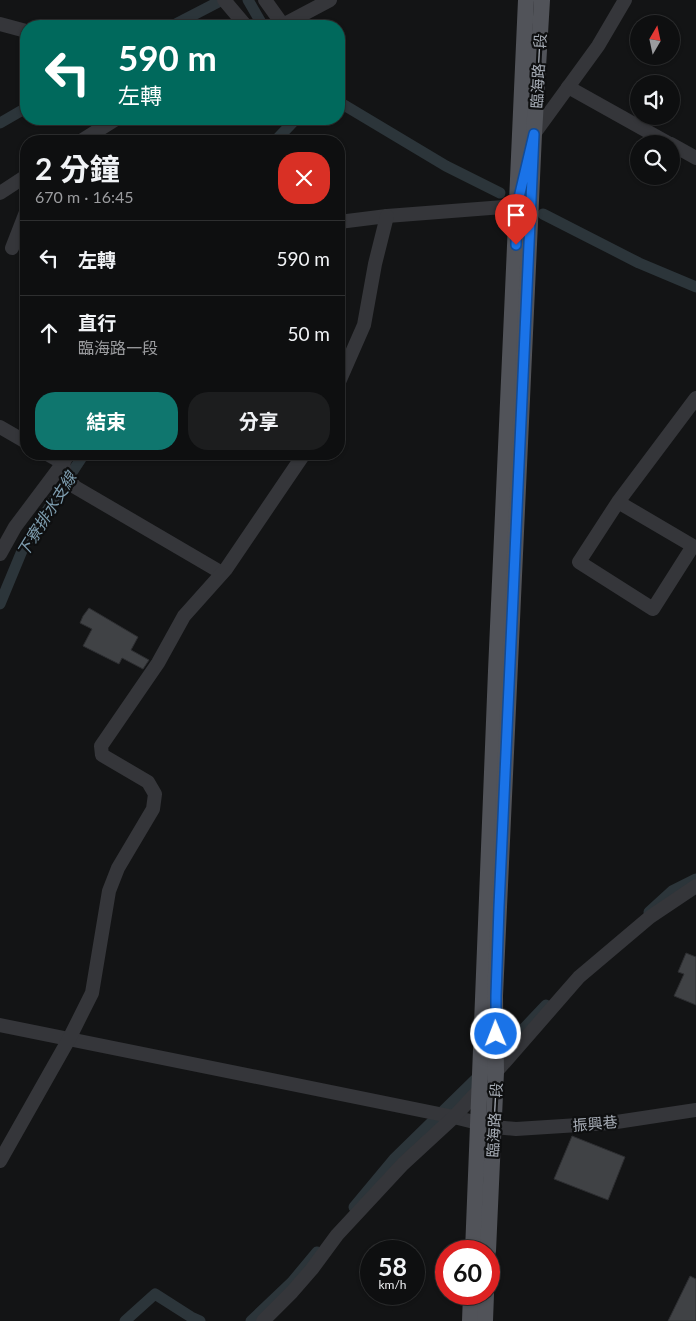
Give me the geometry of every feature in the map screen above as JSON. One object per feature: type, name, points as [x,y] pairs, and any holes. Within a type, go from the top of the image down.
[{"type":"main road","name":"臨海路一段","points":[[472,1240],[526,0]]},
{"type":"main road","name":"臨海路一段","points":[[489,1240],[496,1072],[499,907],[534,134],[542,0]]},
{"type":"main road","points":[[470,1321],[471,1305]]},
{"type":"main road","points":[[484,1321],[485,1305]]},
{"type":"street","points":[[265,0],[278,20]]},
{"type":"street","points":[[293,20],[330,0]]},
{"type":"street","points":[[345,221],[387,216],[517,206],[534,134],[598,46],[625,0]]},
{"type":"street","points":[[225,1],[241,20]]},
{"type":"street","points":[[0,24],[20,29]]},
{"type":"street","points":[[568,87],[655,135]]},
{"type":"street","points":[[91,135],[106,125]]},
{"type":"street","points":[[680,149],[696,158]]},
{"type":"street","points":[[0,193],[20,180]]},
{"type":"street","points":[[345,368],[364,325],[375,264],[387,216]]},
{"type":"street","points":[[12,248],[20,227]]},
{"type":"street","points":[[618,502],[693,546],[653,609],[579,562],[618,502],[696,398]]},
{"type":"street","points":[[0,427],[20,439]]},
{"type":"street","points":[[0,554],[15,527],[64,460]]},
{"type":"street","points":[[65,460],[65,474],[75,487],[222,573]]},
{"type":"street","points":[[0,1161],[69,1039],[92,993],[109,891],[118,868],[153,809],[155,794],[148,782],[102,755],[101,746],[158,663],[184,616],[222,573],[300,460]]},
{"type":"street","points":[[263,1321],[312,1269],[337,1235],[403,1164],[454,1117],[480,1084],[496,1072],[579,977],[650,917],[696,886]]},
{"type":"street","name":"振興巷","points":[[0,1025],[454,1117],[494,1127],[516,1129],[610,1123],[696,1110]]},
{"type":"building","points":[[89,608],[138,637],[131,650],[149,660],[143,669],[122,658],[119,664],[83,646],[92,629],[80,623]]},
{"type":"building","points":[[686,953],[696,957],[696,1005],[674,996],[684,974],[678,972]]},
{"type":"building","points":[[572,1136],[625,1157],[608,1200],[554,1179]]},
{"type":"building","points":[[690,1276],[696,1279],[696,1321],[668,1321]]},
{"type":"waterway","points":[[184,20],[222,0]]},
{"type":"waterway","points":[[248,0],[260,20]]},
{"type":"waterway","points":[[345,106],[446,166],[500,193]]},
{"type":"waterway","points":[[0,123],[20,111]]},
{"type":"waterway","name":"下寮排水支線","points":[[281,135],[290,125]]},
{"type":"waterway","points":[[543,214],[639,263],[696,287]]},
{"type":"waterway","name":"下寮排水支線","points":[[0,604],[24,546],[80,460]]},
{"type":"waterway","points":[[649,912],[672,891],[696,879]]},
{"type":"waterway","points":[[494,1060],[546,1005]]},
{"type":"waterway","points":[[354,1207],[394,1159],[481,1074]]},
{"type":"waterway","points":[[251,1321],[292,1282],[317,1252]]},
{"type":"waterway","points":[[125,1321],[155,1294],[200,1321]]},
{"type":"route","points":[[496,1034],[499,907],[534,134],[517,206],[516,245]]}]
